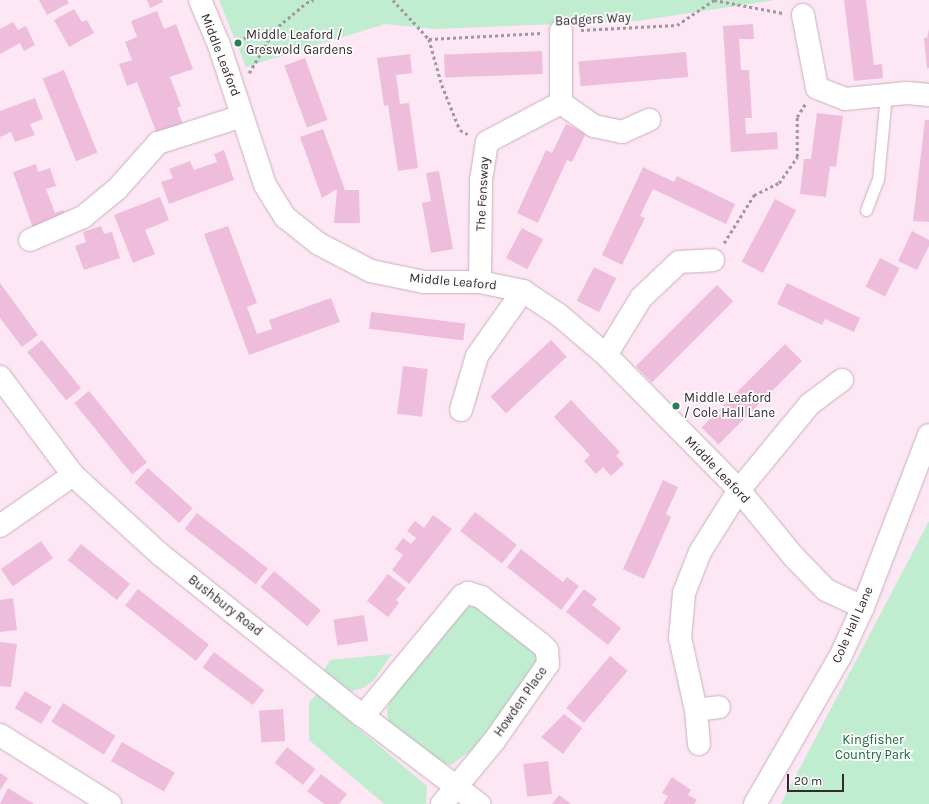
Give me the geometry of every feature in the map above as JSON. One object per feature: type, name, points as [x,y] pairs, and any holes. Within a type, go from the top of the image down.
[{"type":"street","name":"Middle Leaford","points":[[200,0],[219,45],[265,185],[285,217],[319,244],[371,271],[424,282],[480,282],[523,291],[559,315],[606,355],[739,490],[793,556],[826,590],[863,607]]},
{"type":"street","points":[[804,15],[816,88],[845,98],[907,93],[929,95]]},
{"type":"street","points":[[561,31],[561,103],[594,126],[622,132],[649,120]]},
{"type":"street","name":"The Fensway","points":[[480,282],[481,180],[487,142],[561,103]]},
{"type":"street","points":[[30,240],[83,217],[117,189],[158,143],[239,106]]},
{"type":"street","points":[[606,355],[641,298],[679,262],[713,260]]},
{"type":"street","points":[[461,410],[477,356],[523,291]]},
{"type":"street","name":"Bushbury Road","points":[[0,377],[73,475],[161,555],[364,716],[479,804]]},
{"type":"street","points":[[700,744],[696,710],[680,638],[684,593],[700,552],[739,490],[810,404],[842,380]]},
{"type":"street","name":"Cole Hall Lane","points":[[755,804],[840,657],[863,607],[929,435]]},
{"type":"street","points":[[0,526],[73,475]]},
{"type":"street","name":"Howden Place","points":[[364,716],[453,604],[468,593],[481,597],[541,644],[549,658],[543,671],[494,741],[457,787]]},
{"type":"street","points":[[696,710],[720,707]]},
{"type":"street","points":[[0,734],[110,804]]},
{"type":"street","points":[[442,804],[457,787]]},
{"type":"lane","points":[[866,210],[878,179],[886,95]]},
{"type":"path","points":[[219,45],[274,30],[306,3],[313,0]]},
{"type":"path","points":[[392,0],[429,39],[442,85],[460,130],[487,142]]},
{"type":"path","name":"Badgers Way","points":[[429,39],[677,25],[714,0],[767,12],[804,15]]},
{"type":"path","points":[[239,106],[274,30]]},
{"type":"path","points":[[713,260],[754,195],[779,183],[797,157],[797,117],[816,88]]},
{"type":"green space","points":[[219,0],[775,0],[637,21],[435,29],[385,24],[246,67]]},
{"type":"green space","name":"Kingfisher Country Park","points":[[929,521],[929,804],[781,804]]},
{"type":"green space","points":[[474,606],[531,648],[536,656],[537,666],[472,750],[451,765],[439,763],[388,723],[387,708],[394,693],[462,609]]},
{"type":"green space","points":[[392,654],[373,681],[363,688],[349,692],[323,672],[330,660]]},
{"type":"green space","points":[[317,694],[427,786],[426,804],[384,804],[309,740],[309,702]]},
{"type":"building","points":[[39,0],[67,0],[69,3],[47,15]]},
{"type":"building","points":[[147,0],[162,0],[163,2],[150,8]]},
{"type":"building","points":[[844,0],[866,0],[874,65],[882,64],[883,78],[854,81]]},
{"type":"building","points":[[74,9],[82,22],[87,20],[94,33],[69,47],[54,20]]},
{"type":"building","points":[[157,11],[164,29],[176,24],[193,69],[170,77],[181,106],[177,108],[183,125],[157,134],[137,82],[127,86],[119,64],[132,60],[125,42],[137,37],[131,21]]},
{"type":"building","points":[[13,22],[18,30],[26,26],[35,45],[24,51],[20,43],[0,54],[0,29]]},
{"type":"building","points":[[753,24],[754,39],[739,39],[741,70],[749,70],[752,118],[745,118],[746,134],[777,132],[778,149],[731,152],[723,26]]},
{"type":"building","points":[[929,29],[929,68],[927,68],[924,38],[927,38]]},
{"type":"building","points":[[542,51],[543,74],[445,77],[444,54]]},
{"type":"building","points":[[686,52],[688,77],[581,86],[578,61]]},
{"type":"building","points":[[410,54],[412,73],[396,75],[400,104],[409,103],[418,168],[398,171],[388,105],[384,106],[377,58]]},
{"type":"building","points":[[305,58],[328,120],[307,128],[284,66]]},
{"type":"building","points":[[64,70],[97,153],[76,161],[43,79]]},
{"type":"building","points":[[35,98],[43,119],[30,124],[35,135],[15,142],[11,132],[0,137],[0,111]]},
{"type":"building","points":[[817,113],[843,116],[836,167],[830,166],[826,197],[800,194],[804,159],[811,159]]},
{"type":"building","points":[[925,120],[929,120],[929,222],[913,221]]},
{"type":"building","points":[[566,124],[586,133],[572,162],[567,160],[538,223],[517,213],[546,150],[552,153]]},
{"type":"building","points":[[323,129],[345,190],[359,190],[360,223],[334,223],[337,189],[322,198],[300,137]]},
{"type":"building","points":[[224,150],[234,180],[169,204],[161,182],[173,178],[169,169],[190,161],[194,170],[217,162],[214,154]]},
{"type":"building","points":[[36,164],[38,172],[50,168],[56,186],[46,189],[55,213],[63,210],[67,220],[34,231],[13,172]]},
{"type":"building","points":[[643,167],[674,182],[677,176],[735,204],[726,224],[653,189],[640,216],[645,218],[622,265],[602,255]]},
{"type":"building","points":[[439,171],[453,249],[431,253],[422,203],[431,201],[426,173]]},
{"type":"building","points":[[160,197],[169,220],[145,230],[155,254],[133,263],[114,215]]},
{"type":"building","points":[[775,199],[796,210],[763,273],[742,262]]},
{"type":"building","points":[[101,226],[104,234],[112,232],[120,258],[84,270],[75,246],[86,242],[83,232]]},
{"type":"building","points":[[228,226],[257,303],[247,307],[257,334],[272,329],[269,320],[331,298],[340,322],[249,355],[204,234]]},
{"type":"building","points":[[522,228],[543,239],[527,269],[506,258]]},
{"type":"building","points":[[912,231],[929,240],[929,246],[917,270],[898,261]]},
{"type":"building","points":[[880,258],[900,268],[885,296],[865,287]]},
{"type":"building","points":[[594,267],[616,278],[599,312],[577,301]]},
{"type":"building","points":[[0,283],[38,335],[22,347],[0,318]]},
{"type":"building","points":[[787,283],[860,318],[854,332],[825,319],[822,325],[777,304]]},
{"type":"building","points":[[717,285],[733,301],[652,383],[636,366]]},
{"type":"building","points":[[371,312],[465,324],[463,340],[369,329]]},
{"type":"building","points":[[42,340],[81,388],[66,400],[27,352]]},
{"type":"building","points":[[551,340],[567,357],[506,413],[490,397]]},
{"type":"building","points":[[785,344],[802,361],[719,444],[702,427]]},
{"type":"building","points":[[403,366],[428,369],[422,417],[397,414]]},
{"type":"building","points":[[89,391],[147,462],[132,474],[74,403]]},
{"type":"building","points":[[571,400],[620,452],[616,456],[624,464],[611,476],[603,467],[596,474],[584,461],[590,455],[554,417]]},
{"type":"building","points":[[148,468],[193,508],[179,523],[135,483]]},
{"type":"building","points":[[663,480],[678,487],[666,514],[671,517],[644,579],[623,569]]},
{"type":"building","points":[[475,512],[517,545],[502,564],[460,531]]},
{"type":"building","points":[[197,513],[268,568],[256,584],[185,529]]},
{"type":"building","points":[[433,515],[452,529],[409,584],[392,570],[403,555],[395,549],[403,538],[411,544],[416,538],[407,531],[415,521],[424,528]]},
{"type":"building","points":[[41,541],[53,558],[13,586],[1,569]]},
{"type":"building","points":[[81,544],[130,584],[117,600],[68,560]]},
{"type":"building","points":[[521,549],[563,582],[567,577],[579,586],[561,610],[507,567]]},
{"type":"building","points":[[274,571],[321,610],[307,626],[261,587]]},
{"type":"building","points":[[388,574],[406,588],[396,600],[399,603],[388,617],[367,601]]},
{"type":"building","points":[[138,589],[209,644],[196,661],[125,606]]},
{"type":"building","points":[[584,589],[597,599],[592,605],[621,628],[608,645],[566,612]]},
{"type":"building","points":[[13,598],[17,630],[0,632],[0,600]]},
{"type":"building","points":[[364,615],[368,641],[337,646],[333,620]]},
{"type":"building","points":[[0,642],[17,644],[11,687],[0,686]]},
{"type":"building","points":[[214,652],[264,690],[253,705],[203,667]]},
{"type":"building","points":[[610,656],[628,671],[584,723],[566,708]]},
{"type":"building","points":[[25,691],[52,707],[41,724],[15,708]]},
{"type":"building","points":[[63,703],[116,736],[104,755],[51,722]]},
{"type":"building","points":[[283,709],[285,741],[261,743],[259,711]]},
{"type":"building","points":[[564,714],[582,728],[563,754],[541,737]]},
{"type":"building","points":[[122,742],[175,772],[164,792],[111,761]]},
{"type":"building","points":[[287,747],[315,769],[303,785],[275,763]]},
{"type":"building","points":[[548,761],[552,794],[527,797],[523,764]]},
{"type":"building","points":[[0,773],[8,778],[0,790]]},
{"type":"building","points":[[321,774],[347,794],[339,804],[324,804],[307,791]]},
{"type":"building","points":[[672,777],[691,790],[688,795],[697,800],[694,804],[663,804],[668,796],[662,793]]},
{"type":"building","points":[[8,788],[34,804],[0,804]]},
{"type":"building","points":[[559,795],[571,804],[552,804]]},
{"type":"place","name":"Middle Leaford / Greswold Gardens","points":[[238,43]]},
{"type":"place","name":"Middle Leaford / Cole Hall Lane","points":[[676,406]]}]
